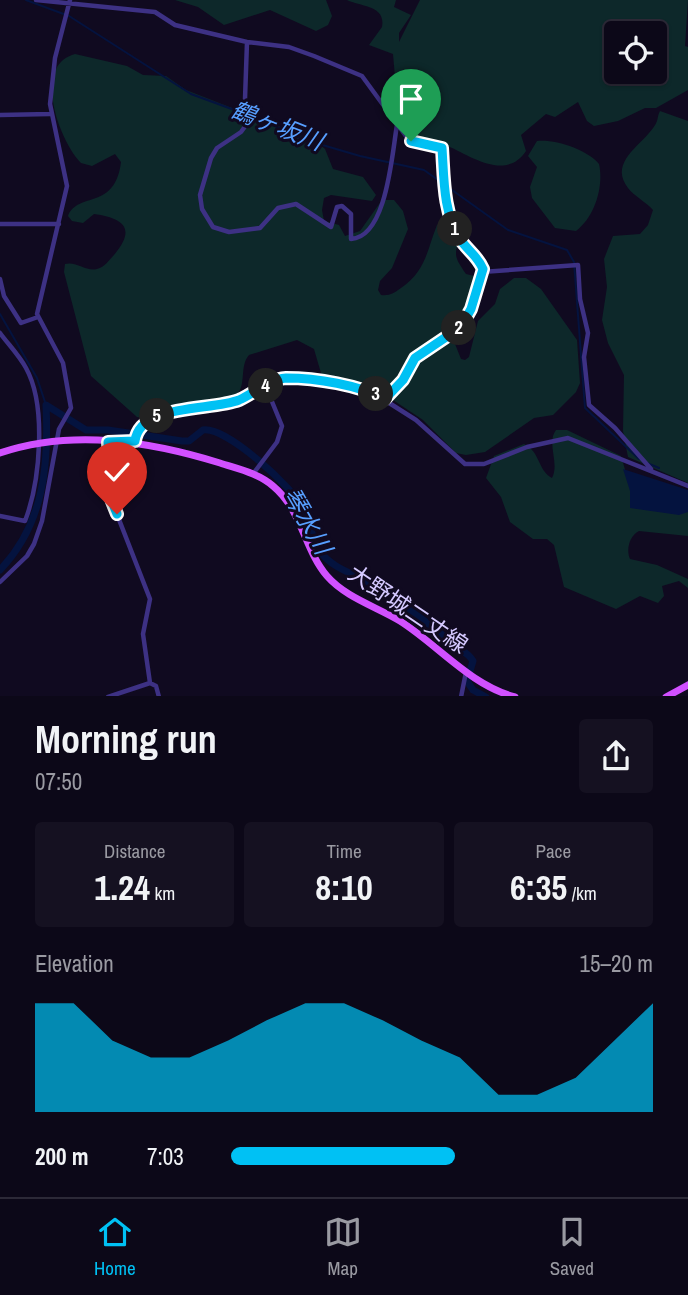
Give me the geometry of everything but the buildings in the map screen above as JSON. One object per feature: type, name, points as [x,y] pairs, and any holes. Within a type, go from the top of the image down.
[{"type":"main road","name":"大野城二丈線","points":[[38,442],[108,442],[136,437],[253,474],[271,484],[286,498],[312,540],[318,563],[331,580],[402,622],[469,674],[515,696]]},
{"type":"main road","points":[[1,451],[38,442]]},
{"type":"main road","points":[[666,696],[679,694],[688,685]]},
{"type":"street","points":[[36,0],[118,6],[155,12],[175,25],[247,42],[289,47],[362,76],[411,141],[442,148],[448,211],[460,240],[477,255],[482,272],[471,309],[461,327],[415,358],[403,380],[385,399]]},
{"type":"street","points":[[0,583],[27,556],[34,544],[42,521],[55,441],[71,403],[63,363],[38,317],[43,277],[59,224],[67,181],[50,114],[55,58],[69,3]]},
{"type":"street","points":[[247,42],[245,99],[253,117],[241,132],[215,151],[201,187],[202,209],[213,227],[229,232],[260,228],[278,208],[296,204],[331,227],[337,208],[342,206],[350,211],[349,234],[353,239],[371,226],[382,208],[397,125]]},
{"type":"street","points":[[0,115],[50,114]]},
{"type":"street","points":[[0,224],[59,224]]},
{"type":"street","points":[[482,272],[574,265],[588,333],[584,357],[589,405],[640,453],[654,473]]},
{"type":"street","points":[[0,279],[4,296],[21,323],[38,317]]},
{"type":"street","points":[[0,333],[29,375],[37,404],[38,442],[25,522],[0,516]]},
{"type":"street","points":[[136,437],[158,415],[237,401],[267,387],[268,383],[281,379],[306,380],[375,394],[385,399],[416,420],[465,464],[484,464],[527,447],[568,438],[688,486]]},
{"type":"street","points":[[253,474],[276,442],[282,426],[267,387]]},
{"type":"street","points":[[108,442],[111,499],[150,599],[143,634],[150,683]]},
{"type":"street","points":[[461,696],[469,674]]},
{"type":"street","points":[[108,696],[150,683],[156,686],[159,696]]},
{"type":"green space","points":[[175,0],[326,0],[332,16],[328,25],[316,31],[270,10],[224,25],[198,7]]},
{"type":"green space","points":[[347,0],[396,0],[394,7],[411,15],[399,33],[399,42],[420,0],[688,0],[685,46],[688,47],[688,90],[656,108],[645,108],[618,121],[594,126],[587,121],[578,102],[555,117],[546,114],[521,135],[526,151],[518,160],[499,166],[488,164],[412,134],[397,100],[393,54],[369,45],[382,27],[380,14]]},
{"type":"green space","points":[[75,54],[127,66],[143,75],[166,76],[186,90],[314,140],[325,149],[333,169],[363,177],[376,195],[372,201],[331,195],[324,198],[324,221],[339,225],[345,236],[360,231],[382,200],[394,200],[403,211],[408,229],[392,268],[380,281],[378,290],[381,295],[394,293],[416,274],[425,260],[437,225],[448,220],[461,234],[456,250],[458,262],[466,274],[474,276],[478,282],[471,308],[451,334],[461,359],[469,357],[478,321],[495,304],[500,289],[514,278],[526,278],[541,289],[577,340],[580,383],[576,392],[553,415],[534,418],[485,452],[466,455],[456,453],[423,420],[387,396],[364,387],[323,380],[314,349],[297,340],[249,355],[244,365],[239,391],[230,399],[216,403],[177,404],[147,417],[137,417],[91,376],[64,272],[65,264],[93,270],[102,267],[125,238],[124,226],[113,218],[94,214],[83,223],[72,221],[68,216],[80,204],[112,188],[121,162],[115,154],[92,166],[81,163],[65,139],[58,122],[52,88],[54,73],[62,61]]},
{"type":"green space","points":[[660,111],[688,121],[688,483],[628,457],[623,431],[624,375],[608,343],[602,320],[607,287],[604,259],[613,236],[640,234],[648,225],[653,210],[628,188],[622,169],[631,152],[653,129]]},
{"type":"green space","points":[[537,141],[571,146],[599,164],[600,182],[596,201],[588,218],[576,231],[555,228],[532,198],[530,187],[537,167],[528,156]]},
{"type":"green space","points":[[556,430],[567,430],[621,456],[626,473],[688,511],[688,536],[639,531],[631,540],[628,552],[630,559],[657,565],[688,579],[688,588],[679,581],[662,586],[664,596],[658,603],[640,596],[616,609],[564,587],[554,545],[547,539],[533,539],[510,522],[501,497],[486,478],[494,456],[524,444],[533,451],[544,471],[552,478],[555,466],[552,441]]},
{"type":"water","points":[[623,469],[688,490],[688,512],[679,515],[630,508],[630,491]]},
{"type":"waterway","name":"鶴ヶ坂川","points":[[26,0],[69,16],[191,94],[248,115]]},
{"type":"waterway","name":"鶴ヶ坂川","points":[[254,116],[302,139],[360,156],[424,170],[508,230],[567,250],[574,262],[585,408],[639,459]]},
{"type":"waterway","points":[[0,314],[37,378],[46,405]]},
{"type":"waterway","name":"琴水川","points":[[0,570],[26,533],[41,493],[46,450],[46,405],[86,430],[108,430],[182,441],[189,441],[203,430],[214,431],[258,460],[298,500],[319,550],[330,562],[393,598],[469,656],[473,661],[467,681],[473,690],[484,696]]},
{"type":"waterway","name":"鶴ヶ坂川","points":[[647,463],[659,468]]},
{"type":"route","points":[[117,514],[111,499],[108,442],[135,441],[141,428],[158,415],[237,401],[267,387],[268,383],[281,379],[314,381],[375,394],[385,399],[403,380],[415,358],[461,327],[471,309],[483,269],[477,255],[460,240],[448,211],[442,148],[411,141]]}]
